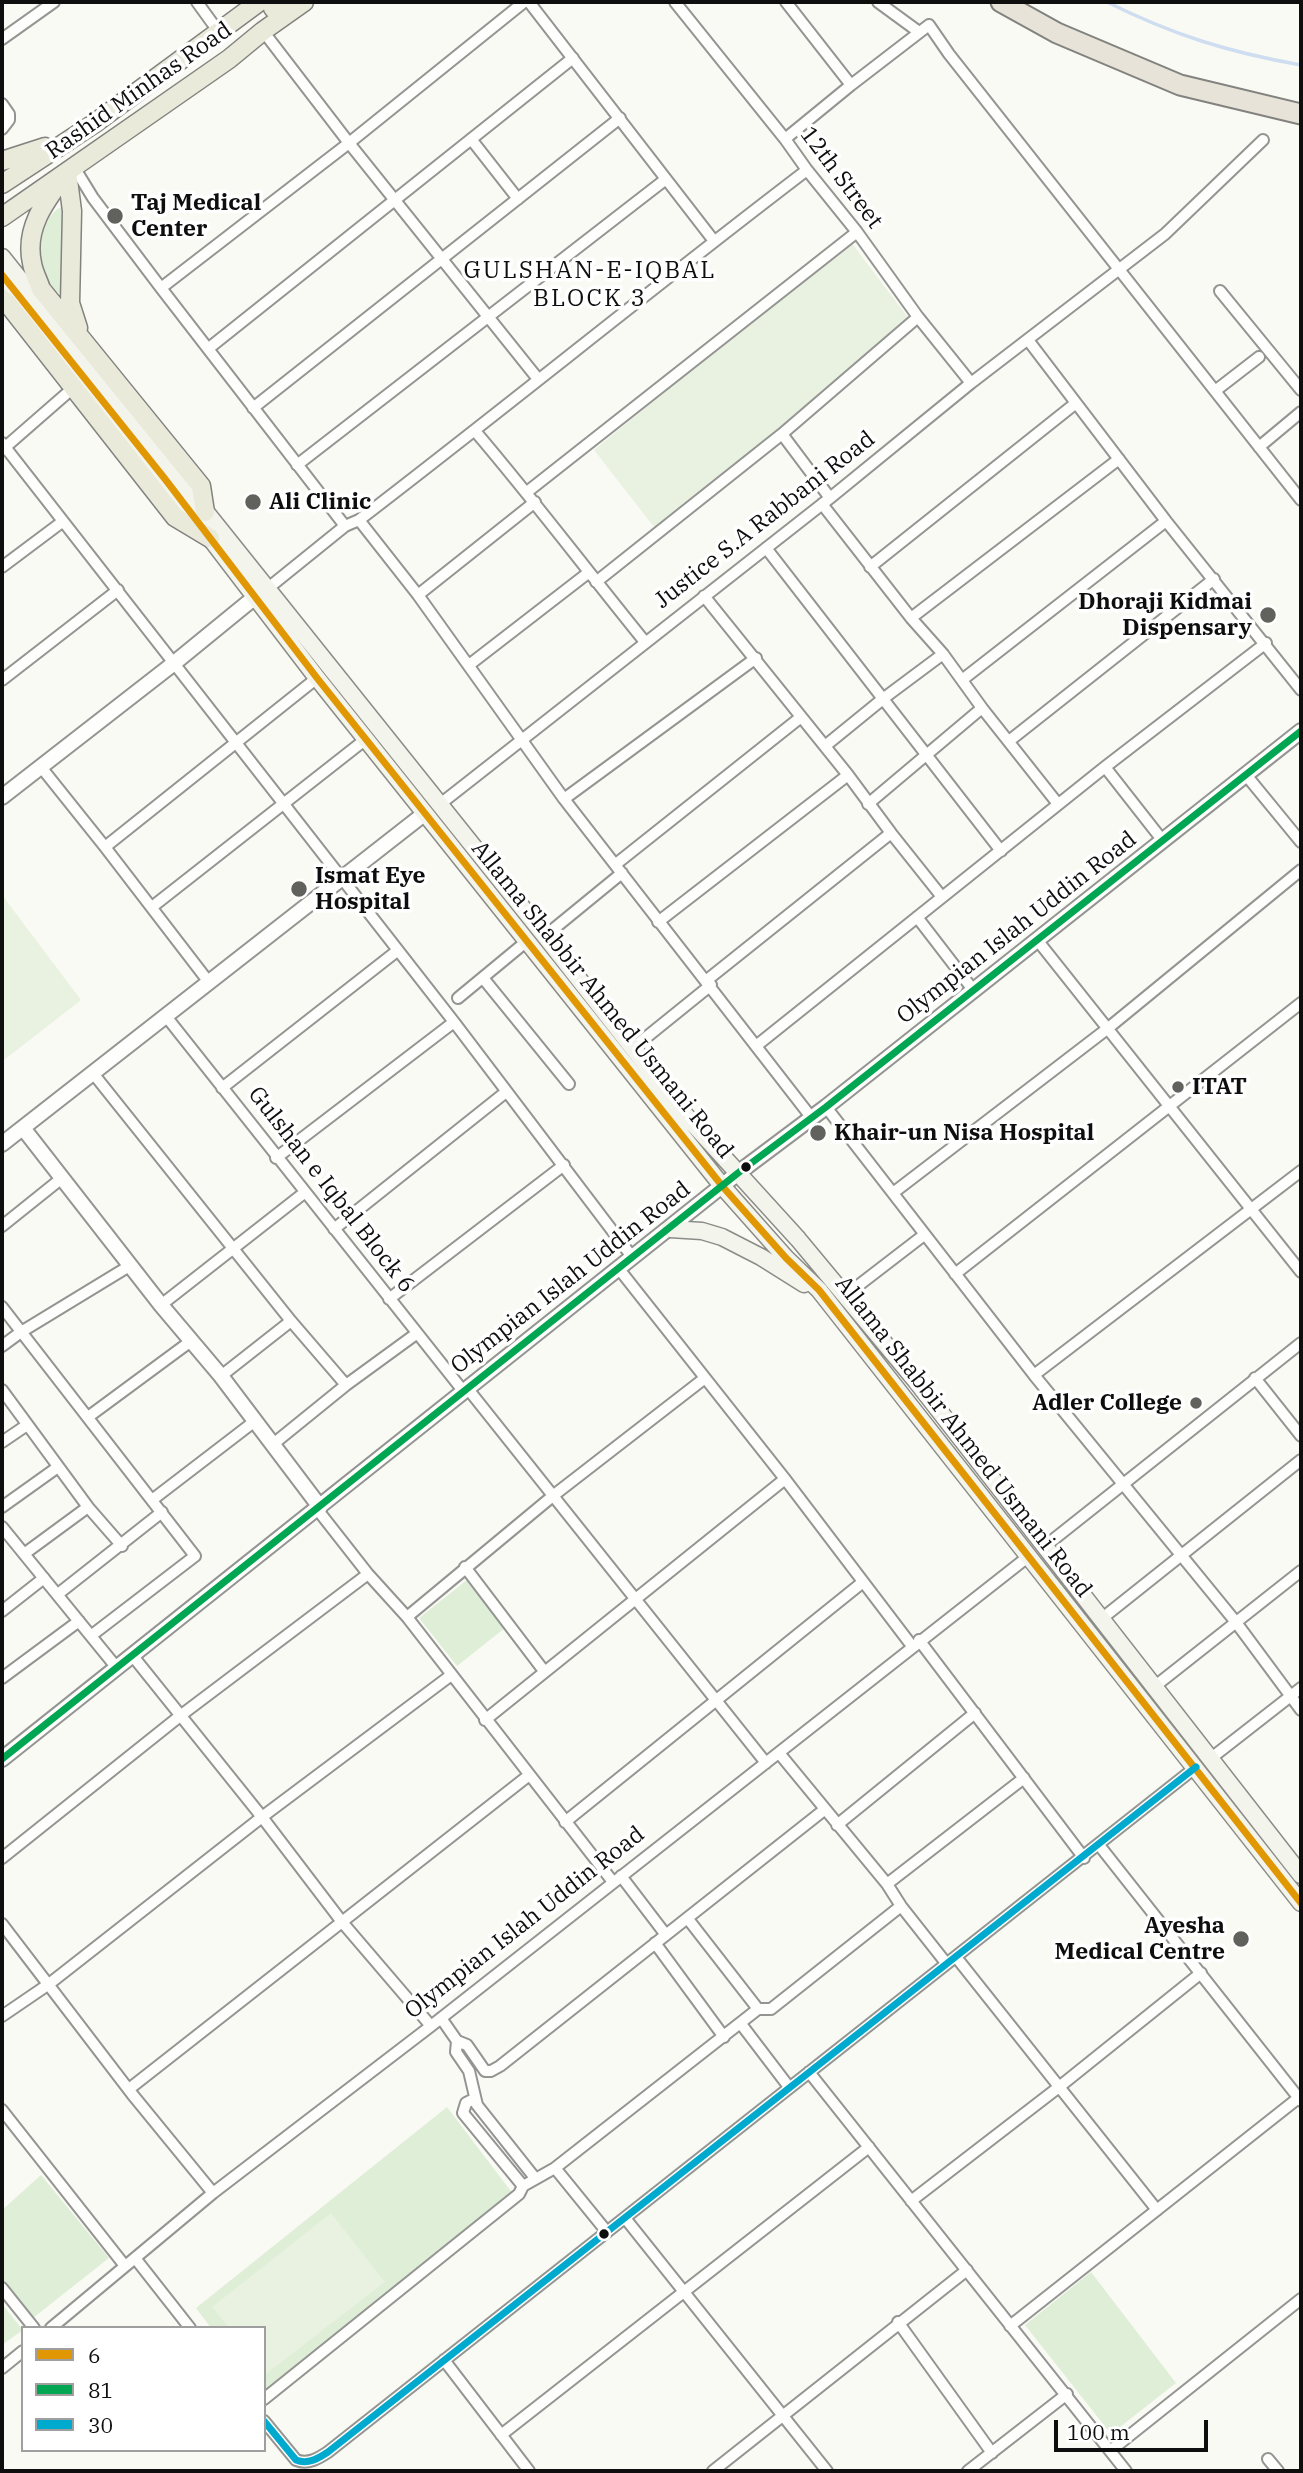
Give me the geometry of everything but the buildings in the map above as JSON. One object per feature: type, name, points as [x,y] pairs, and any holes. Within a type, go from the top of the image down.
[{"type":"highway","points":[[1001,2],[1057,33],[1180,85],[1301,114]]},
{"type":"main road","name":"Rashid Minhas Road","points":[[2,184],[95,123],[259,2]]},
{"type":"main road","points":[[272,2],[277,13],[298,6]]},
{"type":"main road","name":"Rashid Minhas Road","points":[[2,217],[229,60],[298,6]]},
{"type":"main road","points":[[218,32],[240,29],[245,34],[244,41],[229,60]]},
{"type":"main road","points":[[2,161],[69,140]]},
{"type":"main road","points":[[71,170],[70,303],[81,338]]},
{"type":"main road","points":[[71,170],[37,215],[31,240],[32,263],[41,289],[201,486],[205,512]]},
{"type":"main road","points":[[2,257],[169,475]]},
{"type":"main road","points":[[2,275],[169,475]]},
{"type":"main road","points":[[2,299],[175,517],[211,538]]},
{"type":"main road","name":"Allama Shabbir Ahmed Usmani Road","points":[[169,475],[205,512],[317,678],[723,1187],[786,1258],[819,1290],[1028,1556],[1301,1875]]},
{"type":"main road","name":"Allama Shabbir Ahmed Usmani Road","points":[[169,475],[211,538],[261,593],[439,805],[687,1117],[846,1295],[916,1381],[1154,1687],[1203,1763],[1301,1903]]},
{"type":"main road","points":[[670,1229],[702,1231],[722,1237],[769,1262],[797,1281],[819,1290]]},
{"type":"street","points":[[2,39],[54,2]]},
{"type":"street","points":[[197,2],[218,32]]},
{"type":"street","points":[[161,288],[526,2],[573,58],[714,242]]},
{"type":"street","name":"12th Street","points":[[675,2],[785,139],[918,317],[971,383]]},
{"type":"street","points":[[786,2],[851,85]]},
{"type":"street","points":[[878,2],[919,32]]},
{"type":"street","points":[[785,139],[929,25],[1118,270],[1300,497]]},
{"type":"street","points":[[263,31],[441,260],[538,379]]},
{"type":"street","points":[[209,348],[573,58]]},
{"type":"street","points":[[2,104],[9,114],[9,120],[2,129]]},
{"type":"street","points":[[253,408],[620,118]]},
{"type":"street","points":[[471,139],[518,199]]},
{"type":"street","name":"Justice S.A Rabbani Road","points":[[439,805],[826,501],[971,383],[1165,234],[1263,139]]},
{"type":"street","points":[[71,170],[345,526]]},
{"type":"street","points":[[2,797],[345,526],[359,520],[475,431],[807,170]]},
{"type":"street","points":[[297,465],[666,179]]},
{"type":"street","points":[[418,594],[531,497],[857,232]]},
{"type":"street","points":[[1220,291],[1301,390]]},
{"type":"street","points":[[469,665],[592,578],[782,434],[918,317]]},
{"type":"street","points":[[1028,340],[1166,521],[1301,690]]},
{"type":"street","points":[[1214,391],[1259,357]]},
{"type":"street","points":[[73,388],[3,447],[118,590],[234,743],[454,1022],[633,1258]]},
{"type":"street","points":[[870,567],[1076,403]]},
{"type":"street","points":[[1259,447],[1301,412]]},
{"type":"street","points":[[475,431],[531,497],[592,578],[645,642]]},
{"type":"street","points":[[782,434],[870,567],[943,654],[1058,804]]},
{"type":"street","points":[[911,618],[1119,458]]},
{"type":"street","points":[[359,520],[418,594],[564,799],[811,1117]]},
{"type":"street","points":[[962,680],[1166,521]]},
{"type":"street","points":[[2,567],[62,522]]},
{"type":"street","points":[[766,548],[1001,851]]},
{"type":"street","points":[[1009,741],[1214,579]]},
{"type":"street","points":[[2,680],[118,590]]},
{"type":"street","points":[[704,596],[756,658],[942,897]]},
{"type":"street","points":[[756,1046],[1058,804],[1266,643]]},
{"type":"street","points":[[825,746],[943,654]]},
{"type":"street","points":[[564,799],[756,658]]},
{"type":"street","points":[[105,847],[317,678]]},
{"type":"street","points":[[868,804],[982,708]]},
{"type":"street","points":[[545,936],[619,869],[801,717]]},
{"type":"street","name":"Olympian Islah Uddin Road","points":[[3,1756],[1301,731]]},
{"type":"street","points":[[152,908],[366,739]]},
{"type":"street","points":[[41,767],[208,981]]},
{"type":"street","points":[[1105,767],[1163,841]]},
{"type":"street","points":[[658,922],[848,775]]},
{"type":"street","points":[[1246,775],[1301,842]]},
{"type":"street","points":[[2,1144],[424,814]]},
{"type":"street","points":[[632,1048],[891,833]]},
{"type":"street","points":[[892,1193],[1107,1030],[1301,870]]},
{"type":"street","points":[[917,917],[974,991]]},
{"type":"street","points":[[458,998],[527,941]]},
{"type":"street","points":[[1038,941],[1301,1272]]},
{"type":"street","points":[[222,1088],[397,951]]},
{"type":"street","points":[[483,978],[569,1084]]},
{"type":"street","points":[[955,1274],[1301,1003]]},
{"type":"street","name":"Gulshan e Iqbal Block 6","points":[[165,1015],[416,1334],[554,1496],[766,1763]]},
{"type":"street","points":[[276,1158],[454,1022]]},
{"type":"street","points":[[92,1072],[291,1321],[346,1385]]},
{"type":"street","points":[[334,1229],[506,1092]]},
{"type":"street","points":[[826,1107],[1034,1375],[1235,1621],[1301,1710]]},
{"type":"street","points":[[23,1128],[161,1305],[221,1376],[368,1574],[407,1617],[528,1776],[565,1822],[666,1935]]},
{"type":"street","points":[[389,1299],[564,1165]]},
{"type":"street","points":[[1034,1375],[1301,1171]]},
{"type":"street","points":[[2,1226],[62,1178]]},
{"type":"street","points":[[161,1305],[304,1193]]},
{"type":"street","points":[[846,1295],[925,1235]]},
{"type":"street","points":[[2,1346],[131,1265]]},
{"type":"street","points":[[619,1269],[863,1582],[975,1713],[1084,1858]]},
{"type":"street","points":[[2,1307],[195,1556],[92,1635]]},
{"type":"street","points":[[221,1376],[291,1321]]},
{"type":"street","points":[[272,1445],[346,1385],[416,1334]]},
{"type":"street","points":[[88,1417],[191,1341]]},
{"type":"street","points":[[1044,1547],[1301,1343]]},
{"type":"street","points":[[407,1617],[465,1567],[705,1378]]},
{"type":"street","points":[[1255,1378],[1297,1421],[1301,1436]]},
{"type":"street","points":[[2,1390],[88,1507],[122,1546]]},
{"type":"street","points":[[152,1500],[255,1421]]},
{"type":"street","points":[[2,1442],[27,1425]]},
{"type":"street","points":[[1100,1620],[1301,1460]]},
{"type":"street","points":[[2,1507],[58,1467]]},
{"type":"street","points":[[485,1720],[785,1479]]},
{"type":"street","points":[[24,1554],[88,1507]]},
{"type":"street","points":[[58,1594],[162,1512]]},
{"type":"street","points":[[2,1527],[117,1668]]},
{"type":"street","name":"Olympian Islah Uddin Road","points":[[53,2326],[213,2193],[431,2026],[1028,1556]]},
{"type":"street","points":[[465,1567],[544,1671]]},
{"type":"street","points":[[1154,1687],[1301,1571]]},
{"type":"street","points":[[2,1858],[180,1716],[368,1574]]},
{"type":"street","points":[[2,1611],[44,1578]]},
{"type":"street","points":[[565,1822],[863,1582]]},
{"type":"street","points":[[2,1678],[79,1621]]},
{"type":"street","points":[[132,1655],[342,1922],[431,2026]]},
{"type":"street","points":[[2,2016],[50,1984],[262,1817],[450,1676]]},
{"type":"street","points":[[266,2423],[296,2460],[312,2461],[328,2452],[789,2087],[1301,1688]]},
{"type":"street","points":[[837,1825],[975,1713]]},
{"type":"street","points":[[779,1753],[887,1885],[901,1906],[951,1960],[1059,2087],[1157,2210]]},
{"type":"street","points":[[129,2089],[528,1776]]},
{"type":"street","points":[[887,1885],[1024,1779]]},
{"type":"street","points":[[441,2018],[457,2041],[467,2045],[485,2071],[491,2071],[824,1810]]},
{"type":"street","points":[[1010,2326],[1300,2099],[1099,1845]]},
{"type":"street","points":[[266,2397],[519,2194],[523,2186],[555,2168],[758,2009],[771,2008],[901,1906]]},
{"type":"street","points":[[688,1919],[758,2009]]},
{"type":"street","points":[[2,1924],[213,2193]]},
{"type":"street","points":[[655,1943],[724,2036]]},
{"type":"street","points":[[911,2201],[1201,1973]]},
{"type":"street","points":[[741,2024],[789,2087]]},
{"type":"street","points":[[457,2041],[456,2052],[469,2071],[474,2099],[535,2178]]},
{"type":"street","points":[[809,2072],[1126,2471]]},
{"type":"street","points":[[474,2099],[466,2104],[463,2113],[523,2186]]},
{"type":"street","points":[[2,2110],[125,2266]]},
{"type":"street","points":[[501,2435],[869,2147]]},
{"type":"street","points":[[555,2168],[607,2232]]},
{"type":"street","points":[[625,2218],[827,2471]]},
{"type":"street","points":[[135,2258],[188,2326]]},
{"type":"street","points":[[713,2471],[967,2270]]},
{"type":"street","points":[[2,2288],[32,2326]]},
{"type":"street","points":[[1110,2451],[1301,2299]]},
{"type":"street","points":[[898,2322],[992,2453]]},
{"type":"street","points":[[2,2368],[21,2353]]},
{"type":"street","points":[[444,2360],[529,2471]]},
{"type":"street","points":[[968,2471],[1067,2394]]},
{"type":"street","points":[[1268,2459],[1278,2471]]},
{"type":"green space","points":[[63,206],[68,209],[65,296],[55,290],[48,279],[41,252],[46,224],[53,213]]},
{"type":"green space","points":[[850,241],[913,324],[654,527],[594,450]]},
{"type":"green space","points":[[2,895],[81,1000],[4,1060],[2,1056]]},
{"type":"green space","points":[[467,1580],[505,1628],[457,1666],[419,1618]]},
{"type":"green space","points":[[447,2107],[513,2194],[266,2389],[266,2326],[210,2326],[196,2308]]},
{"type":"green space","points":[[41,2175],[109,2258],[33,2318],[2,2278],[2,2210]]},
{"type":"green space","points":[[331,2213],[385,2282],[266,2374],[266,2326],[227,2326],[212,2307]]},
{"type":"green space","points":[[1091,2272],[1176,2383],[1111,2434],[1025,2325]]},
{"type":"green space","points":[[2,2304],[21,2328],[21,2331],[2,2345]]},
{"type":"waterway","points":[[1107,2],[1201,41],[1301,65]]},
{"type":"transit line","name":"6","points":[[2,275],[165,479],[317,678],[723,1187],[786,1258],[819,1290],[1301,1903]]},
{"type":"transit line","name":"81","points":[[2,1759],[738,1173],[826,1107],[1301,731]]},
{"type":"transit line","name":"30","points":[[266,2423],[296,2460],[309,2461],[328,2452],[1196,1767]]},
{"type":"place","name":"Taj Medical Center","points":[[115,216]]},
{"type":"place","name":"Ali Clinic","points":[[253,502]]},
{"type":"place","name":"Dhoraji Kidmai Dispensary","points":[[1268,615]]},
{"type":"place","name":"Ismat Eye Hospital","points":[[299,889]]},
{"type":"place","name":"ITAT","points":[[1178,1087]]},
{"type":"place","name":"Khair-un Nisa Hospital","points":[[818,1133]]},
{"type":"place","name":"Adler College","points":[[1196,1403]]},
{"type":"place","name":"Ayesha Medical Centre","points":[[1241,1939]]},
{"type":"district","name":"GULSHAN-E-IQBAL BLOCK 3","points":[[590,285]]}]
